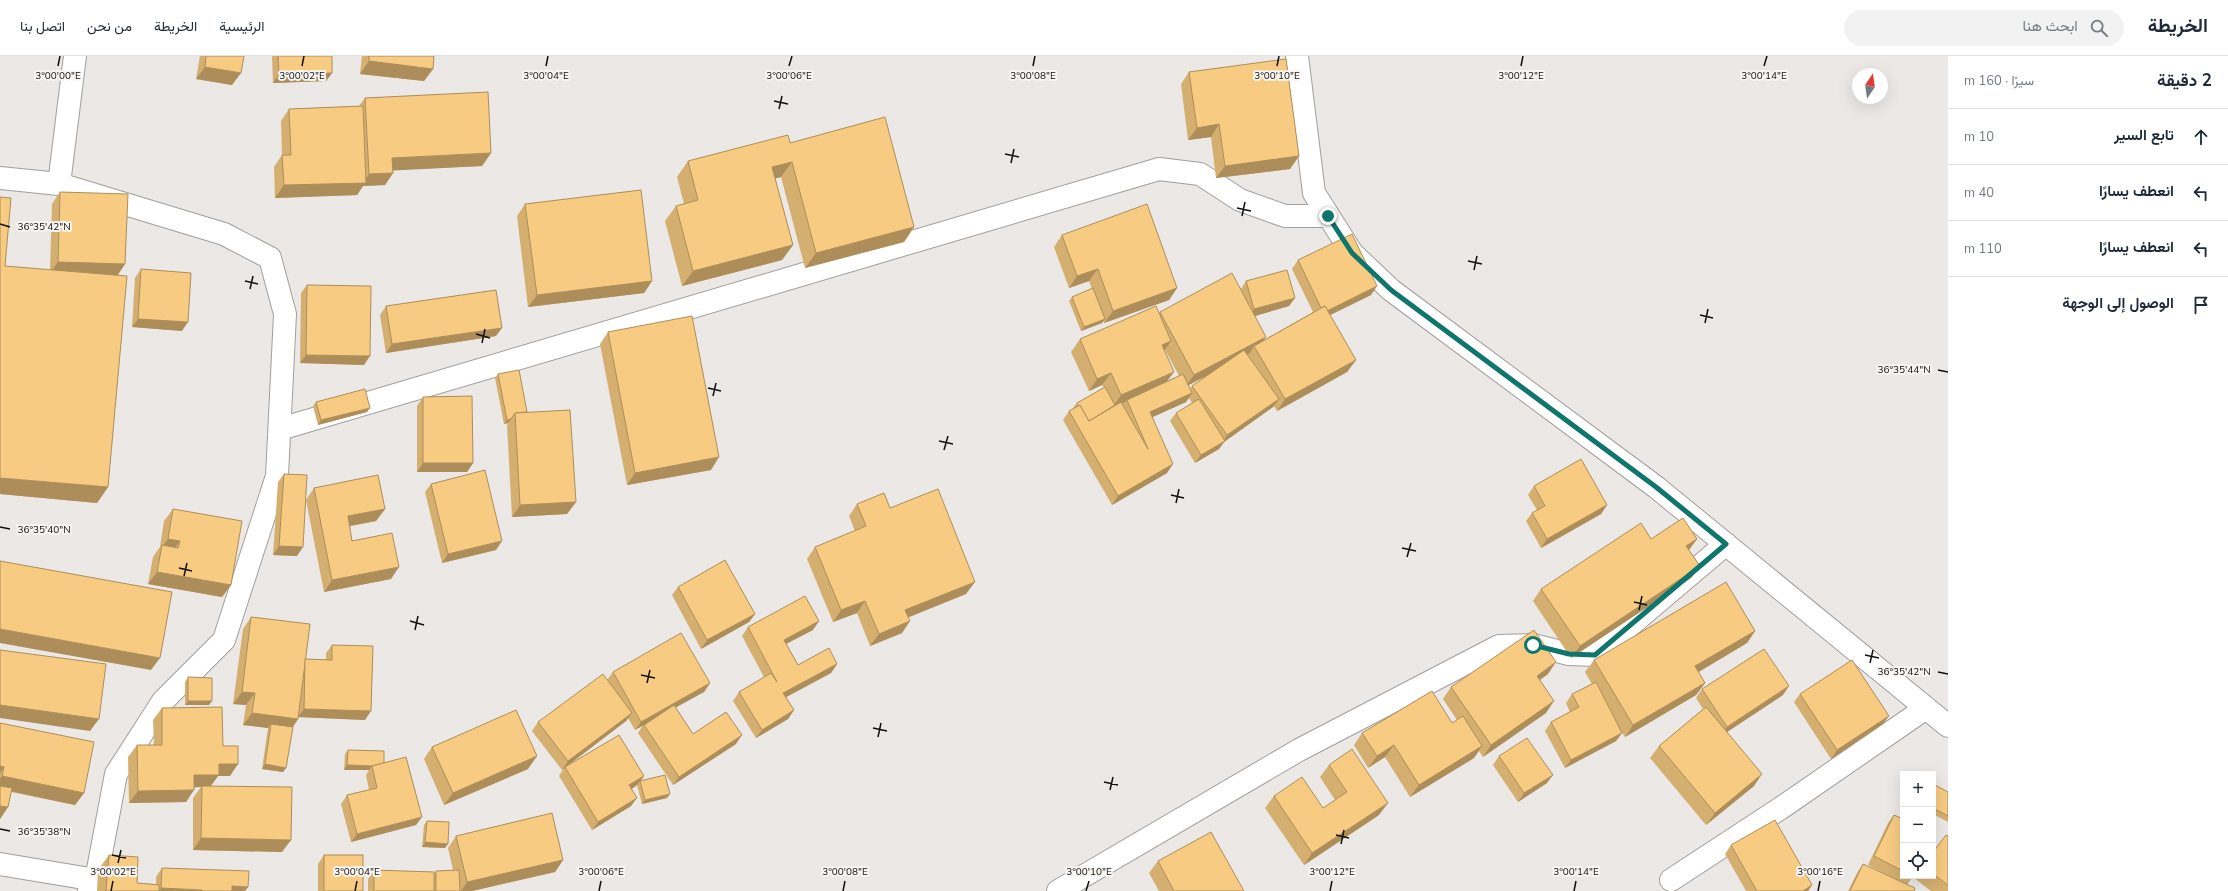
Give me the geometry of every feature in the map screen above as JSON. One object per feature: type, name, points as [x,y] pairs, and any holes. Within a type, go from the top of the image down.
[{"type":"street","points":[[59,184],[75,56]]},
{"type":"street","points":[[1297,56],[1314,193],[1352,253],[1391,290],[1656,487],[1948,726]]},
{"type":"street","points":[[280,429],[1159,169],[1200,174],[1240,200],[1285,216],[1328,216]]},
{"type":"street","points":[[0,178],[59,184],[224,234],[270,258],[285,314],[278,476],[224,640],[163,701],[116,774],[92,886],[0,864]]},
{"type":"street","points":[[1058,891],[1299,750],[1499,646],[1533,645],[1569,654],[1595,655],[1726,544]]},
{"type":"street","points":[[1671,880],[1781,808],[1926,708]]},
{"type":"building","points":[[206,56],[244,56],[241,73],[205,67]]},
{"type":"building","points":[[278,56],[332,56],[332,73],[279,74]]},
{"type":"building","points":[[369,56],[434,56],[433,69],[369,61]]},
{"type":"building","points":[[1286,59],[1299,156],[1225,166],[1219,124],[1197,128],[1189,72]]},
{"type":"building","points":[[488,92],[491,153],[392,158],[393,173],[369,174],[365,98]]},
{"type":"building","points":[[363,106],[366,183],[284,185],[282,155],[291,155],[289,109]]},
{"type":"building","points":[[885,117],[914,227],[816,253],[792,162],[772,167],[793,245],[693,271],[676,206],[698,200],[688,161],[788,135],[790,143]]},
{"type":"building","points":[[641,190],[652,281],[537,295],[525,204]]},
{"type":"building","points":[[60,192],[128,194],[125,264],[58,262]]},
{"type":"building","points":[[0,197],[11,198],[5,266],[127,276],[108,487],[0,478]]},
{"type":"building","points":[[1147,204],[1177,288],[1113,311],[1098,269],[1077,276],[1062,235]]},
{"type":"building","points":[[1352,234],[1377,286],[1327,311],[1325,306],[1321,308],[1298,260]]},
{"type":"building","points":[[141,269],[191,273],[188,322],[138,319]]},
{"type":"building","points":[[1287,270],[1295,298],[1254,309],[1246,281]]},
{"type":"building","points":[[1232,273],[1266,337],[1194,375],[1160,312]]},
{"type":"building","points":[[307,285],[371,286],[370,356],[306,355]]},
{"type":"building","points":[[1093,288],[1105,319],[1084,327],[1072,297]]},
{"type":"building","points":[[496,290],[502,328],[392,344],[386,306]]},
{"type":"building","points":[[1156,306],[1171,341],[1162,345],[1174,372],[1121,395],[1111,373],[1097,379],[1080,339]]},
{"type":"building","points":[[1325,306],[1356,360],[1285,399],[1254,346]]},
{"type":"building","points":[[692,316],[719,457],[635,473],[608,332]]},
{"type":"building","points":[[1244,350],[1279,399],[1227,435],[1192,386]]},
{"type":"building","points":[[519,370],[527,412],[515,413],[511,419],[507,420],[498,374]]},
{"type":"building","points":[[1183,374],[1192,393],[1150,412],[1173,464],[1118,496],[1069,411],[1080,405],[1089,421],[1121,402],[1148,449],[1127,400]]},
{"type":"building","points":[[1105,387],[1115,405],[1089,421],[1080,405],[1078,406],[1077,403]]},
{"type":"building","points":[[365,389],[370,408],[321,420],[316,402]]},
{"type":"building","points":[[472,396],[473,463],[423,463],[423,397]]},
{"type":"building","points":[[1199,399],[1225,441],[1201,455],[1176,413]]},
{"type":"building","points":[[570,410],[576,502],[520,505],[515,413]]},
{"type":"building","points":[[1581,459],[1607,505],[1547,539],[1532,513],[1545,506],[1534,486]]},
{"type":"building","points":[[485,470],[502,541],[448,554],[431,484]]},
{"type":"building","points":[[284,474],[307,475],[303,547],[279,546]]},
{"type":"building","points":[[378,475],[385,509],[348,516],[352,541],[392,533],[399,567],[332,580],[314,488]]},
{"type":"building","points":[[938,489],[975,582],[905,610],[910,621],[879,634],[865,601],[841,610],[815,547],[866,526],[857,504],[884,493],[890,508]]},
{"type":"building","points":[[173,509],[242,521],[231,585],[157,572],[162,545],[178,548],[180,541],[168,539]]},
{"type":"building","points":[[1683,518],[1697,539],[1686,546],[1700,566],[1580,646],[1541,589],[1641,523],[1651,539]]},
{"type":"building","points":[[725,560],[755,614],[707,640],[678,587]]},
{"type":"building","points":[[0,561],[172,592],[160,658],[0,629]]},
{"type":"building","points":[[1726,582],[1755,631],[1695,666],[1705,683],[1633,725],[1594,660]]},
{"type":"building","points":[[805,596],[819,621],[784,640],[798,665],[829,648],[837,664],[783,693],[794,710],[762,730],[739,692],[771,673],[777,682],[748,627]]},
{"type":"building","points":[[251,617],[310,624],[298,719],[252,713],[255,693],[242,692]]},
{"type":"building","points":[[1534,630],[1556,662],[1537,676],[1554,701],[1491,745],[1451,687]]},
{"type":"building","points":[[681,633],[710,683],[641,722],[613,672]]},
{"type":"building","points":[[332,645],[373,646],[371,711],[304,709],[305,659],[332,660]]},
{"type":"building","points":[[1764,649],[1789,686],[1727,727],[1702,689]]},
{"type":"building","points":[[0,650],[106,664],[99,719],[0,705]]},
{"type":"building","points":[[1852,660],[1889,716],[1837,750],[1800,694]]},
{"type":"building","points":[[603,674],[632,713],[568,761],[538,722]]},
{"type":"building","points":[[188,677],[212,678],[212,701],[188,701]]},
{"type":"building","points":[[1596,682],[1622,733],[1571,760],[1551,722],[1579,707],[1572,694]]},
{"type":"building","points":[[1432,691],[1452,723],[1463,716],[1482,746],[1419,785],[1394,745],[1377,756],[1362,733]]},
{"type":"building","points":[[674,705],[693,734],[726,712],[742,735],[679,777],[644,725]]},
{"type":"building","points":[[222,707],[223,746],[238,746],[238,764],[219,764],[219,775],[194,775],[194,790],[138,791],[137,745],[162,745],[162,708]]},
{"type":"building","points":[[1706,707],[1762,774],[1715,813],[1659,746]]},
{"type":"building","points":[[516,710],[537,756],[453,793],[432,747]]},
{"type":"building","points":[[0,723],[94,742],[84,793],[2,776],[4,767],[0,766]]},
{"type":"building","points":[[271,724],[293,727],[286,768],[265,764]]},
{"type":"building","points":[[619,735],[644,776],[629,785],[637,798],[598,822],[565,767]]},
{"type":"building","points":[[1527,738],[1553,775],[1524,793],[1499,756]]},
{"type":"building","points":[[1352,749],[1388,803],[1312,853],[1274,796],[1302,777],[1323,808],[1347,792],[1329,765]]},
{"type":"building","points":[[348,750],[384,751],[384,763],[372,766],[347,765]]},
{"type":"building","points":[[406,757],[422,817],[357,834],[347,795],[377,788],[372,766]]},
{"type":"building","points":[[665,775],[670,794],[645,800],[640,781]]},
{"type":"building","points":[[0,786],[12,788],[8,807],[0,806]]},
{"type":"building","points":[[202,786],[292,787],[291,840],[201,838]]},
{"type":"building","points":[[1936,786],[1948,792],[1948,816],[1936,810]]},
{"type":"building","points":[[552,813],[563,860],[467,882],[456,836]]},
{"type":"building","points":[[1894,815],[1900,818],[1900,869],[1874,856]]},
{"type":"building","points":[[1775,820],[1812,885],[1803,891],[1757,891],[1731,845]]},
{"type":"building","points":[[427,821],[449,822],[448,844],[425,842]]},
{"type":"building","points":[[1211,832],[1244,891],[1174,891],[1158,861]]},
{"type":"building","points":[[1946,835],[1948,836],[1948,885],[1936,876],[1936,848]]},
{"type":"building","points":[[109,855],[138,857],[137,883],[159,885],[159,891],[106,891]]},
{"type":"building","points":[[324,855],[363,855],[363,891],[324,891]]},
{"type":"building","points":[[1863,864],[1915,888],[1914,891],[1850,891]]},
{"type":"building","points":[[162,868],[249,871],[248,887],[232,886],[232,891],[202,891],[161,888]]},
{"type":"building","points":[[374,870],[434,872],[434,891],[374,891]]},
{"type":"building","points":[[459,870],[460,891],[436,891],[436,871]]},
{"type":"route","points":[[1328,216],[1352,253],[1391,290],[1656,487],[1726,544],[1595,655],[1569,654],[1533,645]]}]
